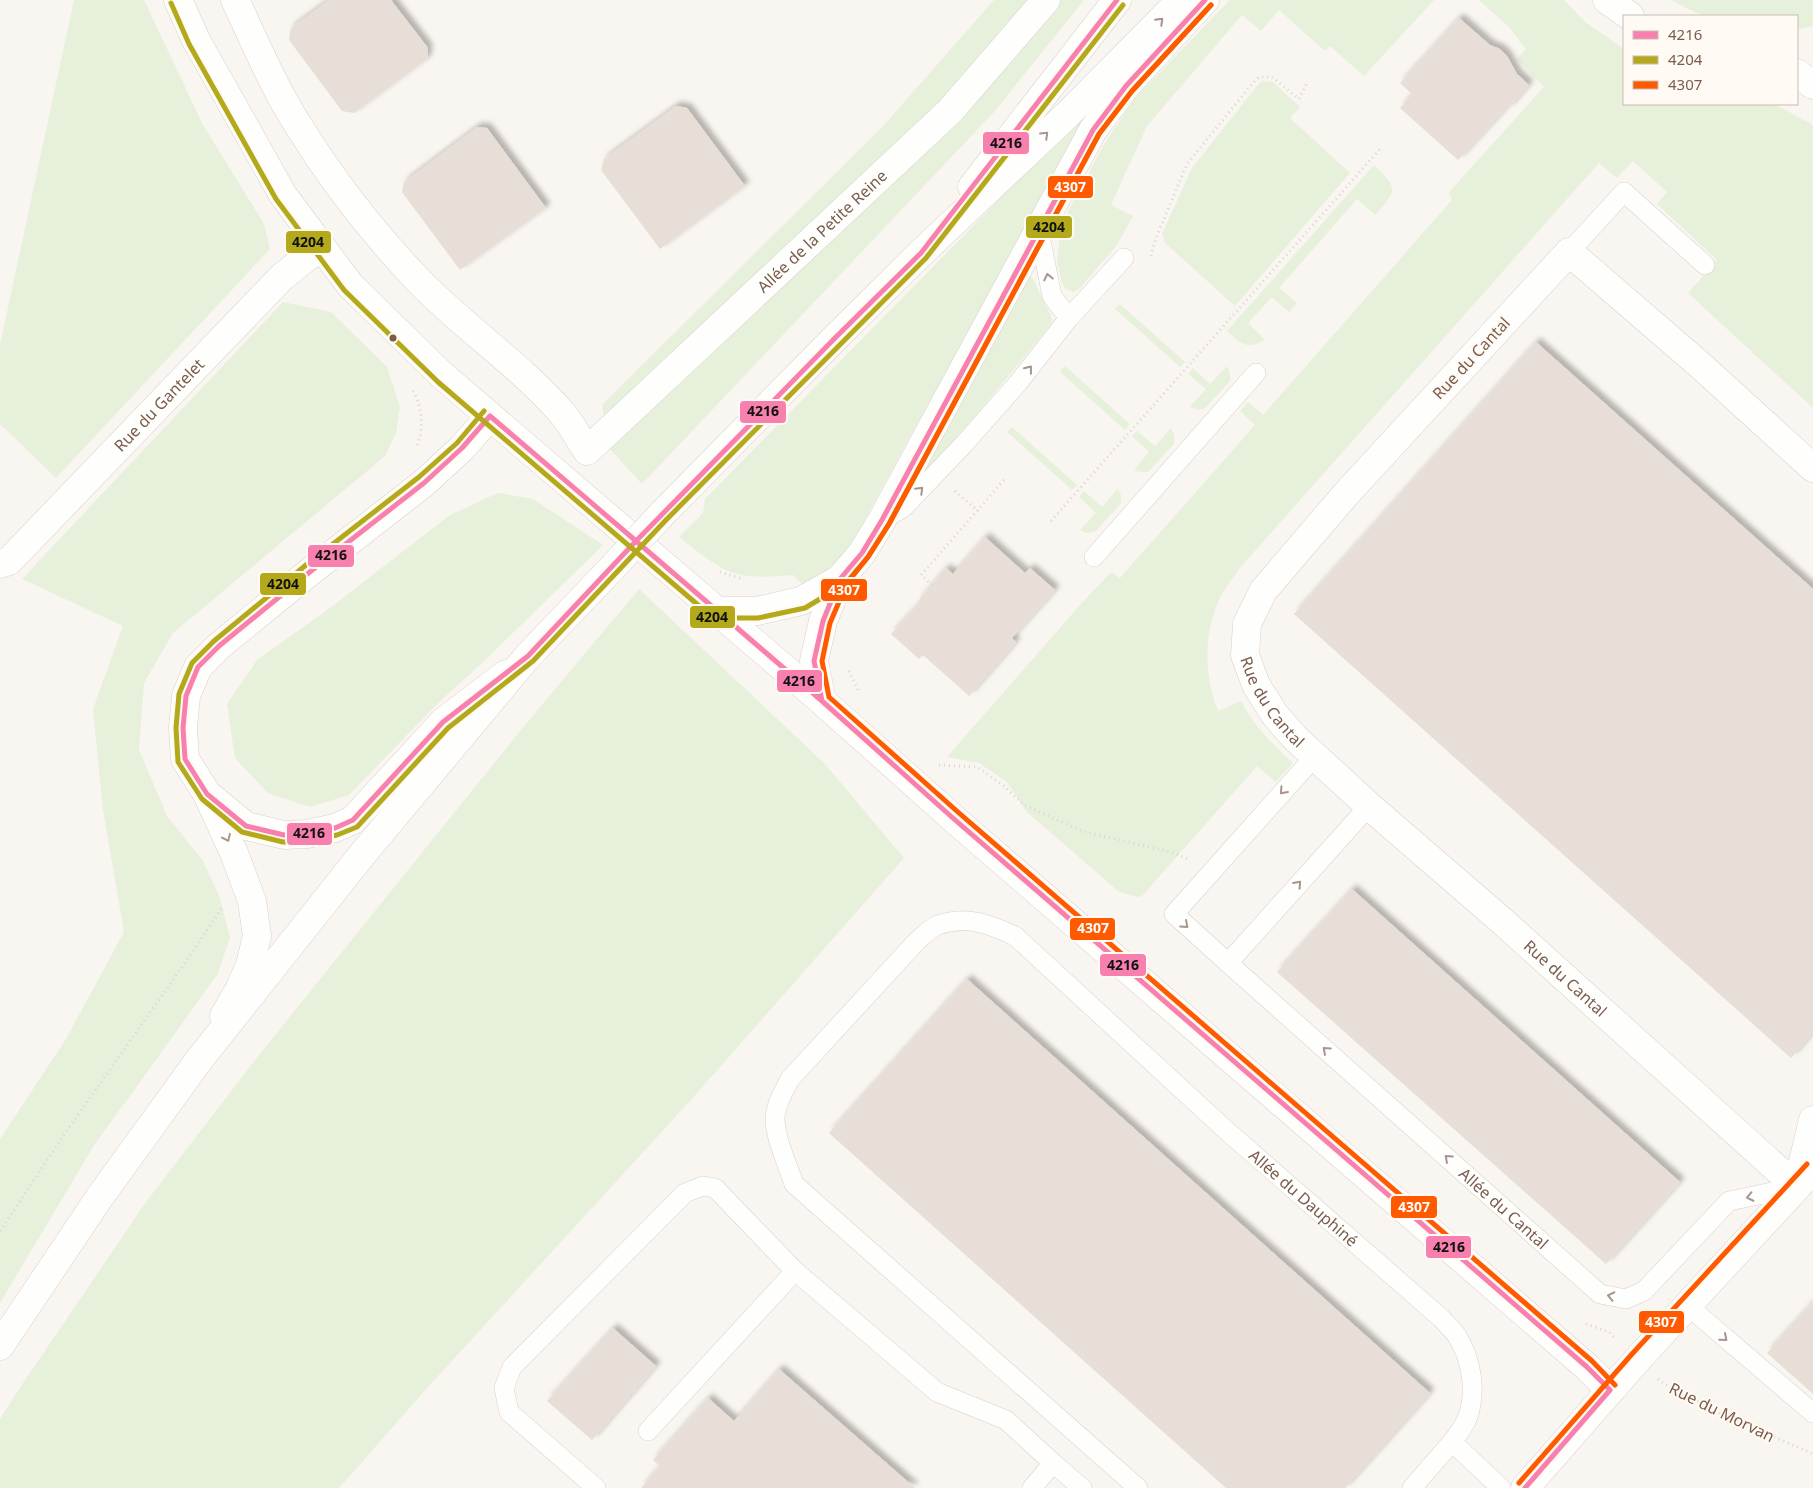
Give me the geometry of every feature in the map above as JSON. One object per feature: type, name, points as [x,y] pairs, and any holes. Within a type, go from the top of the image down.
[{"type":"street","points":[[178,0],[196,40],[283,195],[350,285],[443,376],[822,701],[954,819],[1587,1367],[1610,1390]]},
{"type":"street","name":"Allée de la Petite Reine","points":[[235,0],[257,48],[297,124],[340,187],[382,240],[418,281],[535,386],[563,414],[587,451],[950,111],[1046,0]]},
{"type":"street","points":[[921,253],[1117,0]]},
{"type":"street","points":[[0,1346],[99,1198],[199,1060],[361,856],[528,656],[661,515],[828,345],[921,253],[1067,115],[1181,0]]},
{"type":"street","points":[[822,701],[814,661],[823,620],[840,579],[862,553],[882,520],[1093,130],[1126,86],[1205,0]]},
{"type":"street","points":[[1607,0],[1629,15]]},
{"type":"street","points":[[1798,63],[1813,60]]},
{"type":"street","points":[[1798,74],[1813,85]]},
{"type":"street","name":"Rue du Gantelet","points":[[0,564],[8,561],[282,277],[321,248]]},
{"type":"street","points":[[1569,252],[1700,365],[1813,468]]},
{"type":"street","name":"Rue du Cantal","points":[[1569,252],[1346,494],[1263,591],[1247,624],[1244,655],[1256,685],[1275,715],[1294,737],[1316,755],[1369,806],[1500,920],[1805,1178]]},
{"type":"street","points":[[199,1060],[240,990],[250,965],[258,936],[252,901],[234,853],[206,794],[185,759],[182,728],[186,696],[198,667],[219,646],[311,570],[424,482],[462,448],[490,416]]},
{"type":"street","points":[[717,611],[757,611],[801,601],[840,579]]},
{"type":"street","points":[[206,794],[246,826],[284,835],[307,834],[334,828],[353,820],[443,722],[528,656]]},
{"type":"street","points":[[1525,1488],[1610,1390],[1805,1178],[1813,1120]]},
{"type":"lane","points":[[1569,252],[1624,192],[1705,265]]},
{"type":"lane","points":[[1039,231],[1052,296],[1069,318]]},
{"type":"lane","points":[[882,520],[902,508],[941,469],[1018,383],[1069,318],[1124,258]]},
{"type":"lane","points":[[1094,557],[1256,373]]},
{"type":"lane","points":[[1214,869],[1316,755]]},
{"type":"lane","points":[[1228,963],[1369,806]]},
{"type":"lane","name":"Allée du Cantal","points":[[1214,869],[1174,914],[1600,1294],[1626,1299],[1644,1291],[1729,1201],[1805,1178]]},
{"type":"lane","name":"Allée du Dauphiné","points":[[1138,1488],[794,1184],[779,1140],[775,1118],[780,1099],[790,1079],[916,942],[936,926],[961,920],[988,924],[1015,936],[1227,1131],[1441,1318],[1457,1335],[1466,1354],[1472,1378],[1472,1403],[1467,1422],[1412,1488]]},
{"type":"lane","points":[[596,1488],[509,1412],[504,1388],[512,1367],[685,1193],[703,1186],[715,1188],[795,1271],[937,1392],[1006,1420],[1082,1488]]},
{"type":"lane","points":[[648,1431],[795,1271]]},
{"type":"lane","points":[[1688,1306],[1813,1413]]},
{"type":"lane","points":[[1452,1442],[1501,1488]]},
{"type":"lane","points":[[1032,1488],[1053,1463]]},
{"type":"path","points":[[1051,521],[1381,148]]},
{"type":"path","points":[[932,585],[921,575],[1004,480]]},
{"type":"path","points":[[951,487],[978,511]]},
{"type":"path","points":[[931,765],[977,767],[1004,786],[1024,805],[1082,832],[1171,852],[1214,869]]},
{"type":"path","name":"Rue du Morvan","points":[[1638,1359],[1663,1383],[1720,1413],[1813,1454]]},
{"type":"green space","points":[[74,0],[144,0],[202,123],[264,224],[270,249],[56,478],[0,424],[0,345]]},
{"type":"green space","points":[[994,0],[1084,0],[994,112],[642,484],[609,448],[602,405],[884,125]]},
{"type":"green space","points":[[1230,0],[1434,0],[1364,76],[1330,46],[1325,51],[1279,10],[1261,31],[1242,15],[1147,126],[1111,205],[1133,216],[1117,245],[1080,288],[1074,292],[1066,289],[1062,283],[1057,261],[1061,226],[1106,141],[1135,98]]},
{"type":"green space","points":[[1479,0],[1564,0],[1585,22],[1623,48],[1623,105],[1773,105],[1813,125],[1813,408],[1688,293],[1717,260],[1657,204],[1667,192],[1633,161],[1617,178],[1599,163],[1239,569],[1227,587],[1214,611],[1208,640],[1208,669],[1213,697],[1218,711],[1241,701],[1264,734],[1293,763],[1276,782],[1257,766],[1142,896],[1138,897],[1119,892],[1026,811],[1007,782],[979,763],[947,757],[1080,605],[1111,572],[1120,578],[1255,425],[1240,411],[1248,402],[1263,415],[1452,200],[1449,192],[1544,87],[1517,59],[1526,49],[1509,27]]},
{"type":"green space","points":[[1671,0],[1813,0],[1813,26],[1798,29],[1798,15],[1701,15]]},
{"type":"green space","points":[[1262,81],[1273,82],[1300,107],[1290,118],[1350,173],[1235,306],[1165,243],[1162,234],[1192,168]]},
{"type":"green space","points":[[1080,117],[1088,124],[847,550],[824,574],[805,587],[793,575],[754,576],[726,570],[707,559],[679,537],[703,513],[705,499]]},
{"type":"green space","points":[[1374,165],[1388,179],[1391,185],[1391,195],[1388,200],[1375,215],[1357,199],[1279,288],[1297,303],[1289,312],[1272,297],[1248,323],[1265,340],[1249,345],[1236,339],[1227,331]]},
{"type":"green space","points":[[1030,276],[1051,315],[1051,324],[979,412],[918,480]]},
{"type":"green space","points":[[283,302],[331,312],[387,367],[400,407],[396,433],[385,456],[173,633],[144,683],[139,750],[167,816],[203,861],[220,898],[230,938],[217,975],[93,1147],[0,1303],[0,1139],[66,1039],[124,932],[103,810],[93,709],[123,626],[22,579]]},
{"type":"green space","points":[[1120,304],[1185,362],[1180,367],[1115,309]]},
{"type":"green space","points":[[1065,366],[1130,424],[1125,430],[1060,372]]},
{"type":"green space","points":[[1227,366],[1230,373],[1230,381],[1205,408],[1198,410],[1190,407],[1206,389],[1188,374],[1193,368],[1210,384]]},
{"type":"green space","points":[[1012,427],[1077,485],[1072,490],[1007,432]]},
{"type":"green space","points":[[1171,428],[1174,444],[1148,472],[1134,470],[1149,452],[1132,436],[1137,431],[1155,446]]},
{"type":"green space","points":[[1118,489],[1121,495],[1121,503],[1096,531],[1087,533],[1080,530],[1096,513],[1079,497],[1084,491],[1102,507]]},
{"type":"green space","points":[[498,493],[533,499],[603,545],[482,663],[437,704],[349,795],[310,807],[268,793],[235,758],[227,704],[257,660],[326,611],[450,515]]},
{"type":"green space","points":[[639,589],[825,764],[904,858],[690,1101],[428,1387],[339,1488],[0,1488],[0,1419],[146,1202],[255,1060],[520,731]]},
{"type":"building","points":[[329,0],[391,0],[428,48],[427,59],[354,113],[342,111],[289,40],[291,28]]},
{"type":"building","points":[[1459,18],[1490,45],[1500,49],[1507,56],[1517,74],[1529,85],[1458,160],[1400,108],[1412,94],[1400,83]]},
{"type":"building","points":[[676,106],[687,108],[745,186],[660,249],[601,170],[604,159]]},
{"type":"building","points":[[477,127],[487,128],[546,208],[460,270],[402,192],[404,182]]},
{"type":"building","points":[[1536,342],[1813,589],[1813,1033],[1791,1058],[1294,614]]},
{"type":"building","points":[[985,537],[1025,573],[1030,568],[1055,590],[1012,638],[1016,642],[969,696],[923,655],[919,659],[891,634],[920,603],[918,601],[946,568],[953,574]]},
{"type":"building","points":[[1352,889],[1680,1182],[1606,1264],[1277,972]]},
{"type":"building","points":[[967,979],[1430,1393],[1345,1488],[1226,1488],[829,1133]]},
{"type":"building","points":[[1813,1302],[1813,1394],[1767,1353]]},
{"type":"building","points":[[613,1328],[656,1366],[592,1440],[547,1401]]},
{"type":"building","points":[[779,1369],[915,1488],[641,1488],[660,1466],[653,1460],[708,1398],[734,1421]]},
{"type":"transit line","name":"4216","points":[[636,541],[921,253],[1117,0]]},
{"type":"transit line","name":"4216","points":[[822,701],[814,661],[823,621],[840,579],[862,553],[882,520],[1093,130],[1126,86],[1205,0]]},
{"type":"transit line","name":"4204","points":[[171,3],[189,44],[276,199],[344,290],[438,382],[712,617],[717,618],[758,618],[805,608],[845,584],[868,557],[889,524],[1099,134],[1132,91],[1211,5]]},
{"type":"transit line","name":"4204","points":[[484,411],[457,443],[419,477],[306,565],[214,641],[192,663],[179,694],[176,728],[178,762],[202,799],[242,832],[283,842],[307,841],[337,835],[357,827],[448,728],[533,661],[666,520],[926,258],[1123,5]]},
{"type":"transit line","name":"4307","points":[[1211,5],[1132,91],[1099,134],[889,524],[868,557],[847,583],[830,623],[822,661],[829,697],[959,813],[1592,1361],[1615,1385]]},
{"type":"transit line","name":"4216","points":[[490,416],[636,541],[528,656],[443,722],[353,820],[335,828],[307,834],[284,835],[246,826],[207,794],[185,759],[183,728],[186,696],[198,667],[219,646],[311,571],[424,483],[462,448],[490,416]]},
{"type":"transit line","name":"4216","points":[[636,541],[1587,1367],[1610,1390]]},
{"type":"transit line","name":"4307","points":[[1519,1483],[1632,1354],[1807,1164]]},
{"type":"transit line","name":"4216","points":[[1525,1488],[1610,1390]]}]
